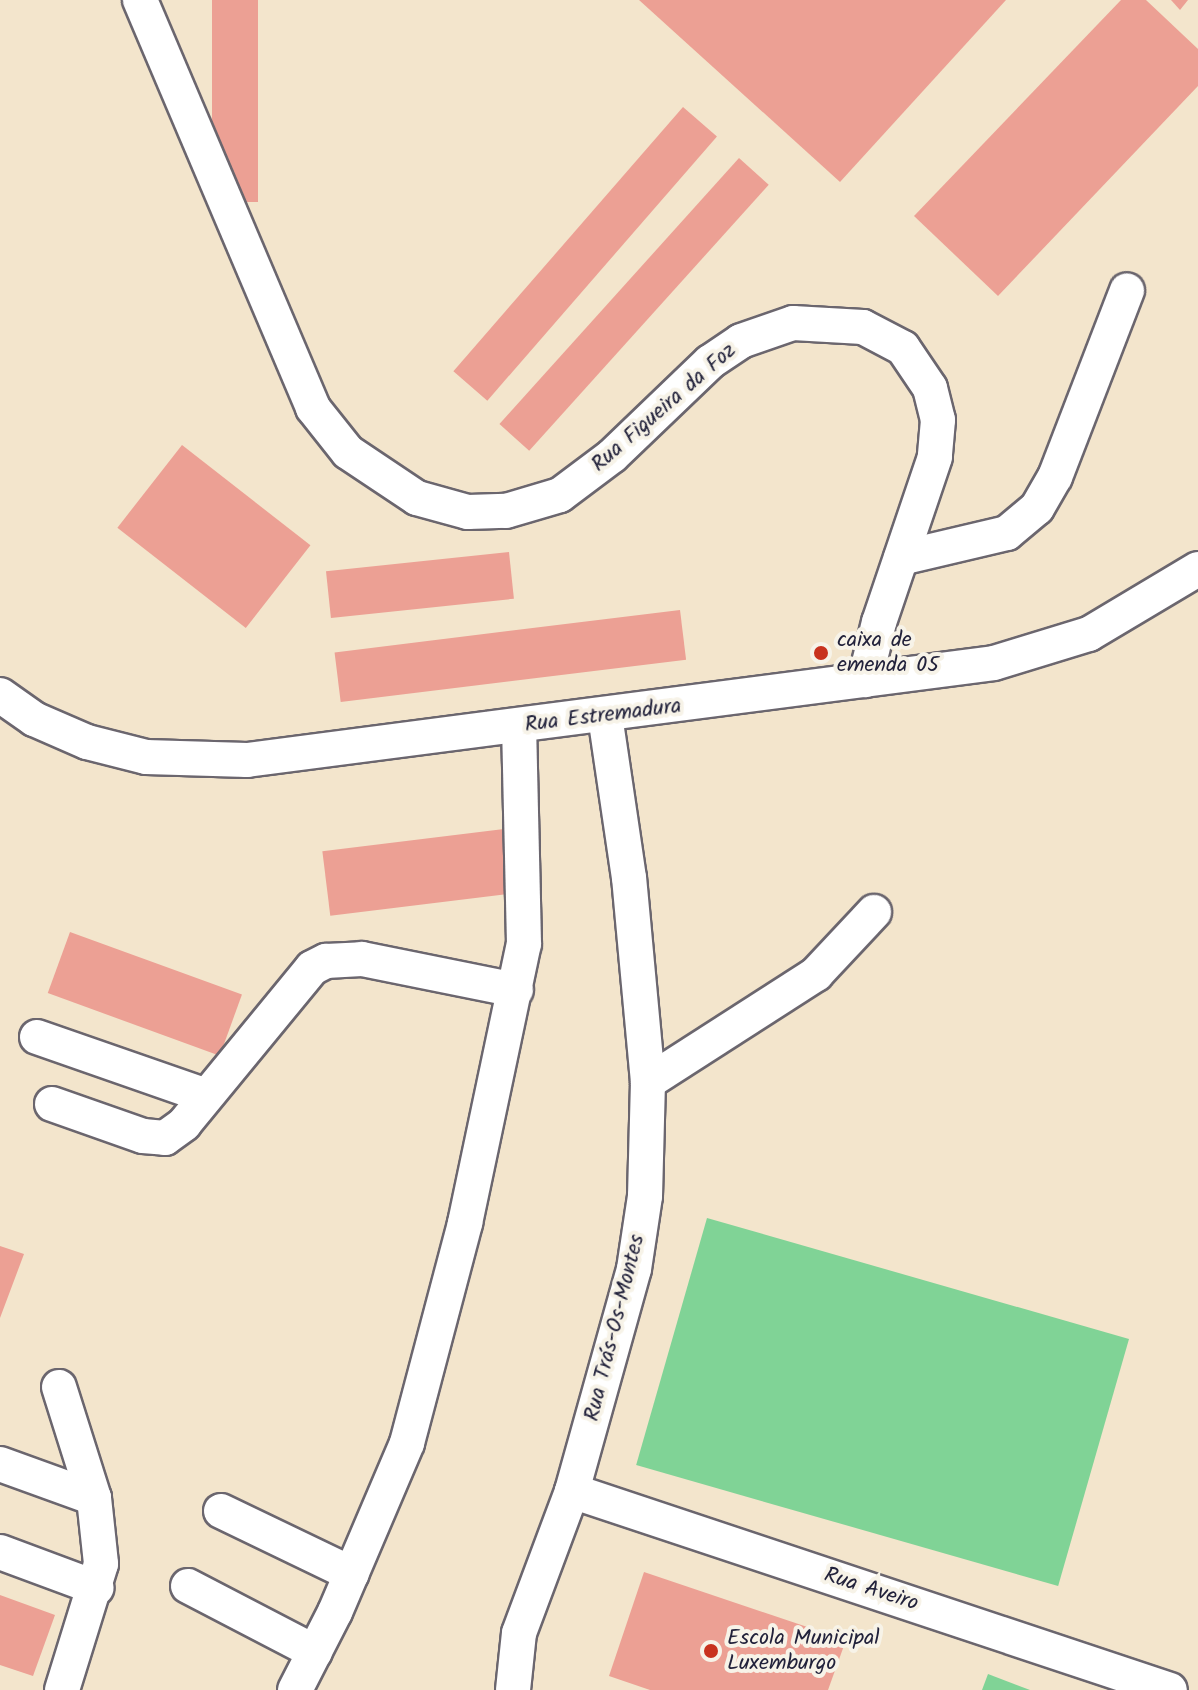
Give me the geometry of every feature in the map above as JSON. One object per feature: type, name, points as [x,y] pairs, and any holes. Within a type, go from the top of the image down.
[{"type":"street","name":"Rua Figueira da Foz","points":[[140,0],[313,408],[348,452],[384,480],[417,498],[468,512],[506,511],[560,495],[612,456],[710,362],[741,341],[793,323],[863,327],[903,348],[930,388],[938,420],[935,457],[865,680]]},
{"type":"street","points":[[901,558],[1007,533],[1037,508],[1055,477],[1127,290]]},
{"type":"street","name":"Rua Estremadura","points":[[0,695],[34,719],[87,742],[146,757],[247,760],[605,716],[994,663],[1089,634],[1198,569]]},
{"type":"street","name":"Rua Trás-Os-Montes","points":[[513,1690],[519,1633],[572,1491],[634,1269],[645,1196],[648,1082],[629,878],[605,716]]},
{"type":"street","points":[[295,1690],[352,1574],[407,1443],[434,1350],[516,990],[525,886],[519,727]]},
{"type":"street","points":[[648,1082],[816,974],[874,912]]},
{"type":"street","points":[[52,1104],[155,1139],[176,1132],[312,968],[326,961],[362,959],[516,990]]},
{"type":"street","points":[[37,1037],[206,1096]]},
{"type":"street","points":[[59,1387],[94,1498],[100,1537],[97,1588],[62,1690]]},
{"type":"street","points":[[0,1464],[94,1498]]},
{"type":"street","name":"Rua Aveiro","points":[[572,1491],[1170,1690]]},
{"type":"street","points":[[221,1511],[352,1574]]},
{"type":"street","points":[[0,1552],[97,1588]]},
{"type":"street","points":[[188,1586],[315,1652]]},
{"type":"green space","points":[[707,1218],[1129,1339],[1058,1586],[636,1465]]},
{"type":"green space","points":[[988,1674],[1030,1690],[982,1690]]},
{"type":"building","points":[[212,0],[258,0],[258,202],[212,202]]},
{"type":"building","points":[[639,0],[1006,0],[840,182]]},
{"type":"building","points":[[1121,0],[1146,0],[1198,49],[1198,86],[998,296],[914,216]]},
{"type":"building","points":[[1171,0],[1188,0],[1180,10]]},
{"type":"building","points":[[683,107],[717,137],[487,401],[453,371]]},
{"type":"building","points":[[739,158],[769,185],[529,451],[499,424]]},
{"type":"building","points":[[182,445],[310,545],[246,628],[117,528]]},
{"type":"building","points":[[509,552],[514,599],[331,618],[326,571]]},
{"type":"building","points":[[680,610],[686,660],[341,702],[335,652]]},
{"type":"building","points":[[504,829],[512,894],[330,916],[322,851]]},
{"type":"building","points":[[70,932],[242,995],[220,1056],[48,993]]},
{"type":"building","points":[[0,1246],[24,1254],[0,1318]]},
{"type":"building","points":[[644,1572],[846,1640],[828,1690],[650,1690],[609,1676]]},
{"type":"building","points":[[0,1595],[55,1615],[33,1676],[0,1665]]},
{"type":"place","name":"caixa de emenda 05","points":[[821,653]]},
{"type":"place","name":"Escola Municipal Luxemburgo","points":[[711,1651]]}]
